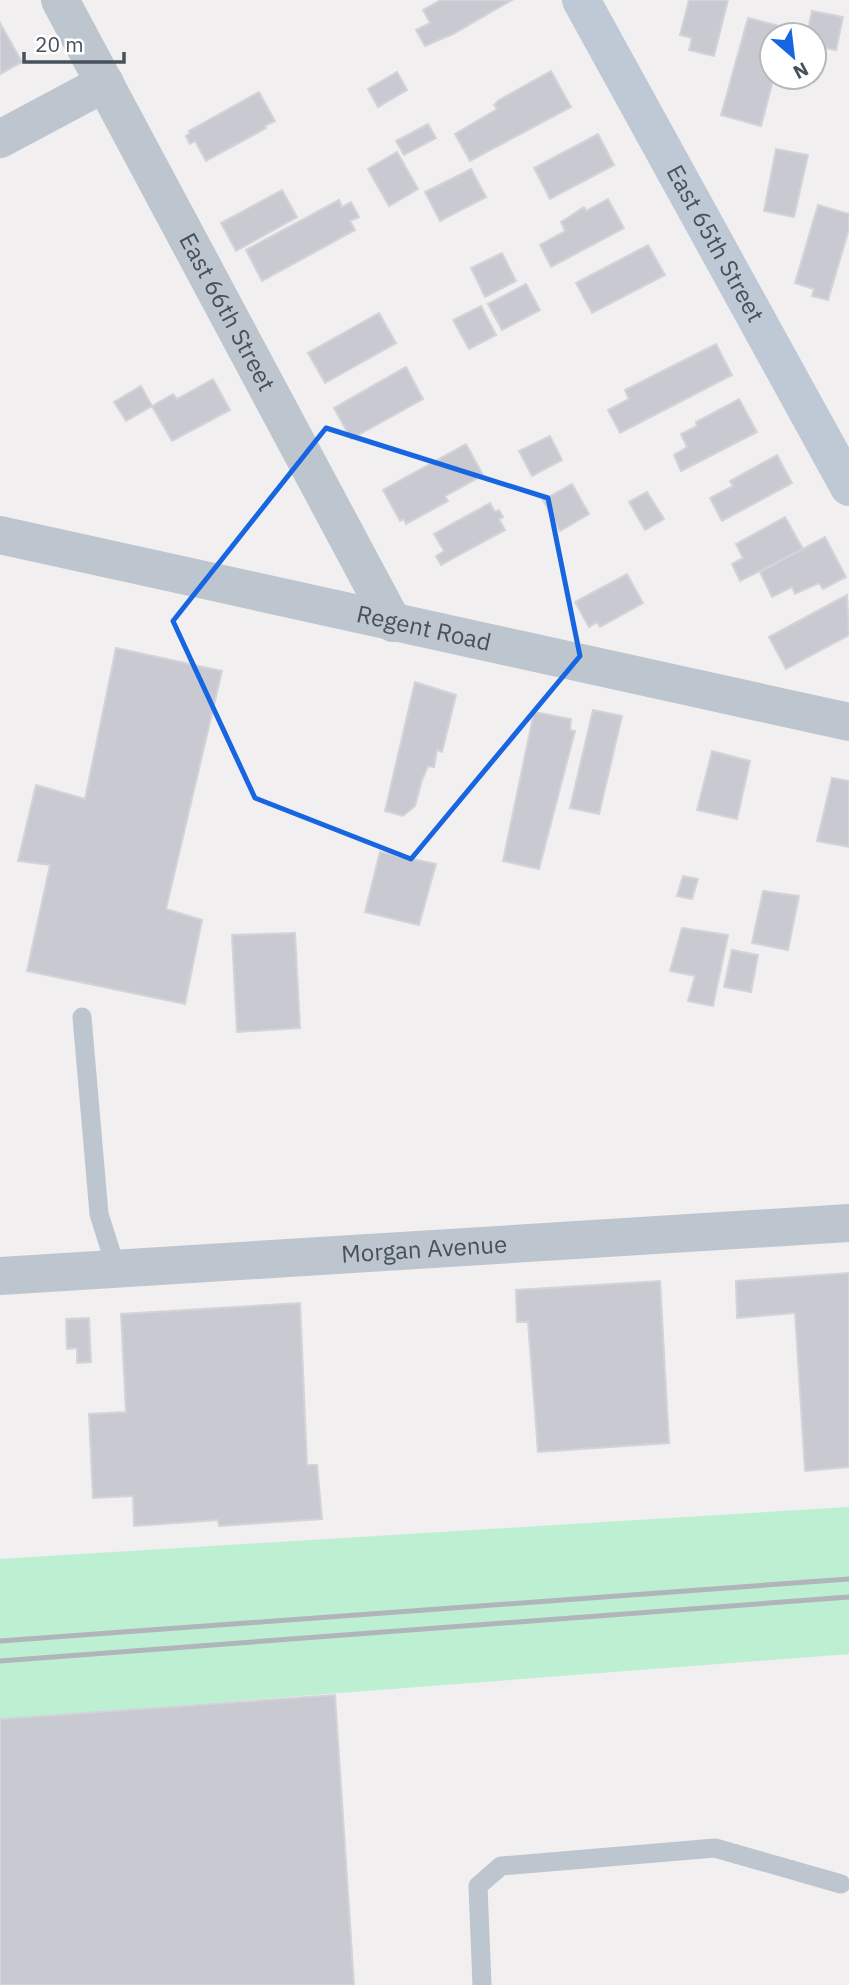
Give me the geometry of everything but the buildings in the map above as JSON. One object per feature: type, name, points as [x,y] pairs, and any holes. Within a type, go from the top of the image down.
[{"type":"street","name":"East 66th Street","points":[[60,0],[393,623]]},
{"type":"street","name":"East 65th Street","points":[[582,0],[849,487]]},
{"type":"street","points":[[0,139],[105,83]]},
{"type":"street","name":"Regent Road","points":[[0,535],[849,722]]},
{"type":"street","name":"Morgan Avenue","points":[[0,1276],[849,1223]]},
{"type":"lane","points":[[82,1017],[99,1214],[117,1268]]},
{"type":"lane","points":[[482,1985],[478,1886],[501,1866],[715,1848],[841,1884]]},
{"type":"highlighted area","points":[[326,428],[548,498],[580,656],[411,859],[255,798],[173,621]]},
{"type":"green space","points":[[849,1507],[849,1654],[0,1719],[0,1559]]},
{"type":"railway","points":[[0,1641],[849,1579]]},
{"type":"railway","points":[[0,1661],[849,1597]]}]
